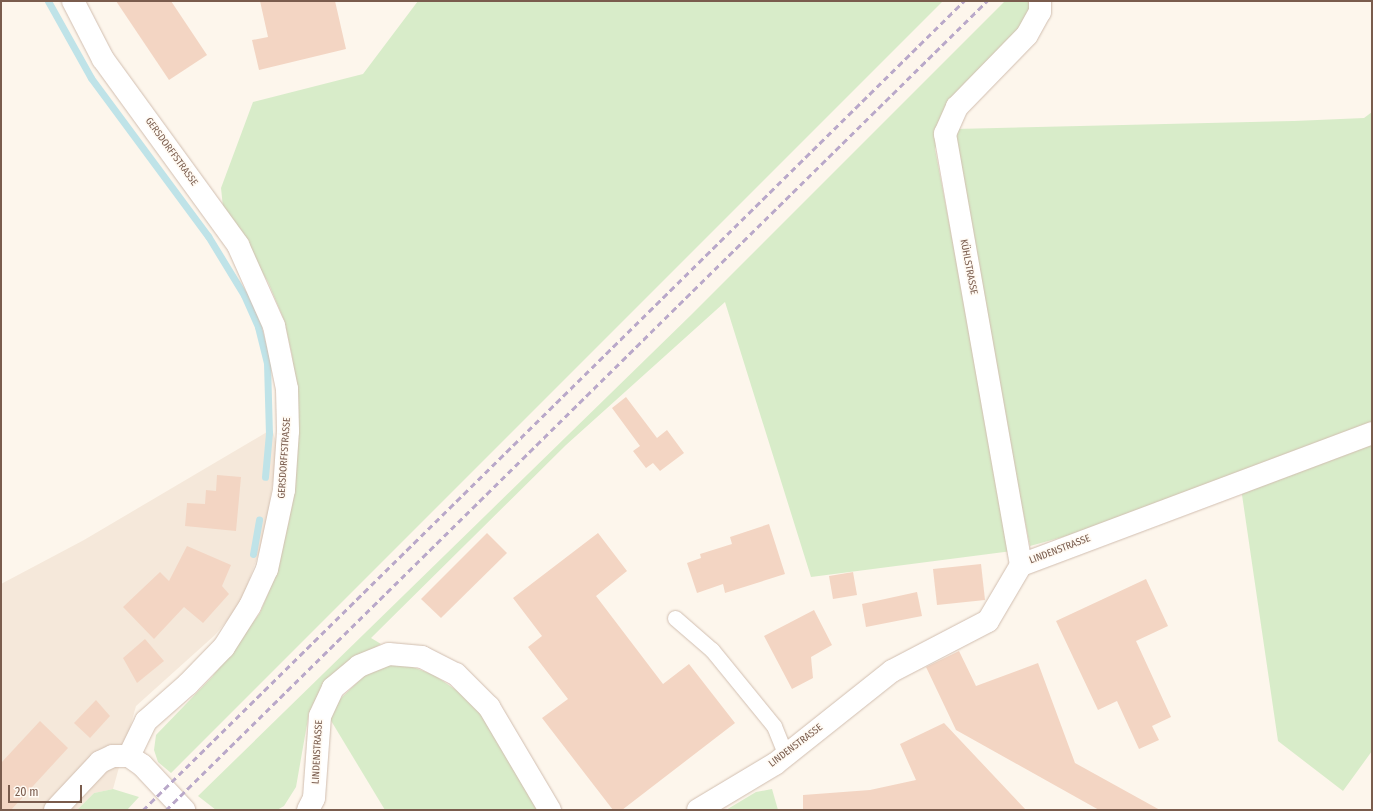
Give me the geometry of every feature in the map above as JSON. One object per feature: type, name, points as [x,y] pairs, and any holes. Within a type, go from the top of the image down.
[{"type":"street","name":"GERSDORFFSTRASSE","points":[[73,1],[103,58],[238,245],[274,326],[287,389],[288,431],[284,490],[267,569],[250,606],[224,647],[188,684],[146,721],[129,756]]},
{"type":"street","name":"KÜHLSTRASSE","points":[[1021,565],[945,134],[957,107],[1035,24],[1040,1]]},
{"type":"street","name":"LINDENSTRASSE","points":[[698,810],[786,755],[892,671],[988,621],[1021,565],[1372,433]]},
{"type":"street","name":"LINDENSTRASSE","points":[[308,810],[314,798],[320,716],[333,688],[359,666],[388,654],[422,656],[456,674],[489,707],[550,810]]},
{"type":"street","points":[[55,810],[100,762],[113,756],[129,756],[142,765],[184,810]]},
{"type":"lane","points":[[675,618],[712,650],[774,726],[786,755]]},
{"type":"shaded area","points":[[272,429],[276,442],[275,468],[264,539],[240,605],[215,635],[136,706],[113,789],[94,793],[77,810],[1,810],[1,584],[84,540]]},
{"type":"green space","points":[[418,1],[943,1],[171,773],[158,762],[154,750],[156,735],[212,677],[260,613],[276,574],[289,520],[296,398],[292,355],[284,320],[268,282],[223,207],[221,188],[253,102],[363,74]]},
{"type":"green space","points":[[1005,1],[1031,1],[1029,16],[941,130],[935,149],[1012,551],[811,577],[725,302],[566,445],[371,638],[381,644],[357,658],[318,695],[309,713],[296,787],[284,806],[277,810],[216,810],[198,796],[691,315]]},
{"type":"green space","points":[[1372,112],[1372,751],[1343,791],[1278,741],[1241,488],[1030,546],[953,169],[955,129],[1294,121],[1364,118]]},
{"type":"green space","points":[[388,664],[410,666],[434,675],[465,696],[484,716],[539,810],[385,810],[330,719],[339,700],[364,676]]},
{"type":"green space","points":[[113,789],[139,797],[127,810],[77,810],[94,793]]},
{"type":"green space","points":[[772,789],[778,810],[726,810],[756,792]]},
{"type":"building","points":[[116,1],[171,1],[207,55],[169,80]]},
{"type":"building","points":[[260,1],[335,1],[346,49],[259,70],[252,40],[268,37]]},
{"type":"building","points":[[626,397],[657,438],[667,430],[684,453],[660,471],[653,463],[646,468],[633,451],[640,446],[612,408]]},
{"type":"building","points":[[217,475],[241,477],[236,531],[185,526],[187,503],[205,504],[206,490],[216,491]]},
{"type":"building","points":[[769,524],[785,574],[725,593],[723,584],[697,593],[687,563],[701,558],[700,554],[732,544],[730,537]]},
{"type":"building","points":[[487,533],[507,553],[441,618],[421,599]]},
{"type":"building","points":[[598,533],[627,571],[596,596],[663,684],[689,664],[735,723],[622,810],[613,810],[542,718],[568,699],[528,647],[542,636],[513,598]]},
{"type":"building","points":[[187,546],[231,565],[222,586],[229,594],[203,623],[184,607],[154,639],[123,607],[160,572],[169,581]]},
{"type":"building","points":[[981,564],[985,600],[937,605],[933,569]]},
{"type":"building","points":[[853,572],[857,595],[833,599],[829,576]]},
{"type":"building","points":[[1146,579],[1168,626],[1136,641],[1171,717],[1152,726],[1159,740],[1139,749],[1117,701],[1098,710],[1056,621]]},
{"type":"building","points":[[917,592],[922,616],[866,627],[862,604]]},
{"type":"building","points":[[814,610],[832,645],[811,657],[813,678],[792,689],[764,636]]},
{"type":"building","points":[[145,639],[164,661],[137,683],[123,658]]},
{"type":"building","points":[[959,651],[976,686],[1038,663],[1075,763],[1160,810],[1099,810],[956,730],[926,667]]},
{"type":"building","points":[[96,700],[110,716],[90,738],[74,723]]},
{"type":"building","points":[[40,721],[68,748],[11,810],[1,810],[1,763]]},
{"type":"building","points":[[944,723],[1026,810],[803,810],[803,795],[870,790],[916,780],[900,744]]},
{"type":"waterway","points":[[48,1],[91,78],[208,236],[244,295],[258,327],[267,363],[269,433],[265,477]]},
{"type":"waterway","points":[[253,554],[259,520]]},
{"type":"railway","points":[[143,810],[964,1]]},
{"type":"railway","points":[[166,810],[987,1]]}]
